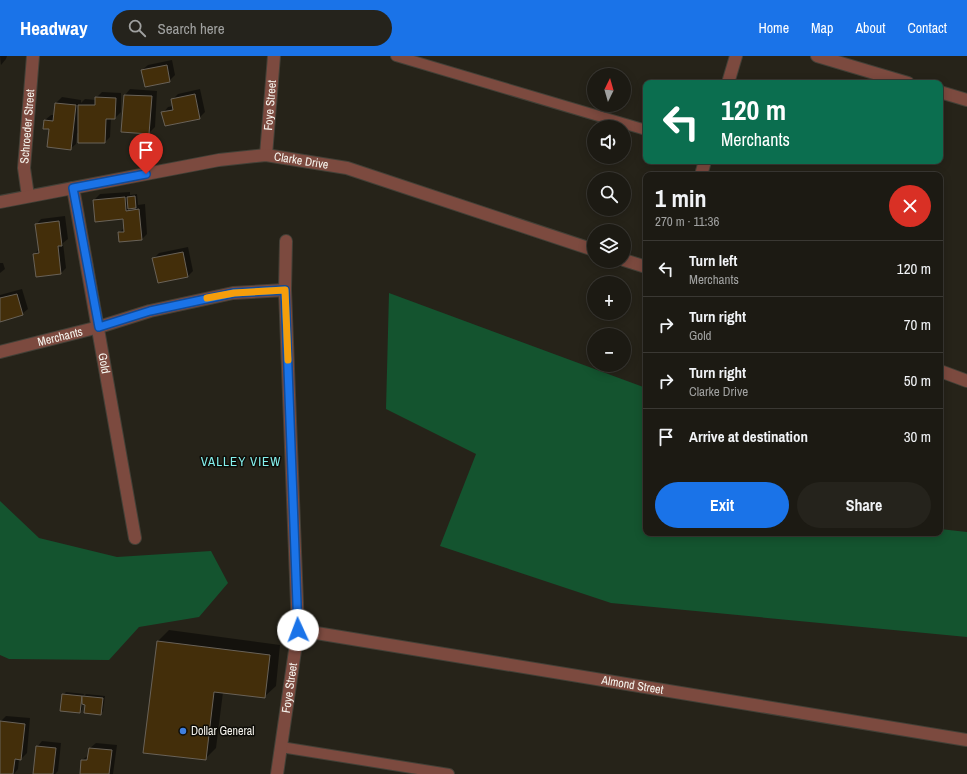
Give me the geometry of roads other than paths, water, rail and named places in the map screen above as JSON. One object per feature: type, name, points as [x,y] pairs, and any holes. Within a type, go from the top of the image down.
[{"type":"street","name":"Schroeder Street","points":[[28,196],[24,168],[33,56]]},
{"type":"street","name":"Foye Street","points":[[266,155],[274,56]]},
{"type":"street","points":[[729,80],[736,56]]},
{"type":"street","points":[[817,56],[898,80]]},
{"type":"street","points":[[943,93],[967,100]]},
{"type":"street","name":"Clarke Drive","points":[[0,202],[220,160],[266,155],[347,168],[587,248]]},
{"type":"street","name":"Gold","points":[[73,188],[99,327],[135,538]]},
{"type":"street","name":"Foye Street","points":[[277,774],[298,630],[285,290],[286,241]]},
{"type":"street","points":[[631,262],[643,266]]},
{"type":"street","name":"Merchants","points":[[0,352],[99,327],[150,311],[234,293],[285,290]]},
{"type":"street","points":[[943,372],[967,381]]},
{"type":"street","name":"Almond Street","points":[[298,630],[967,740]]},
{"type":"lane","points":[[396,56],[643,129]]},
{"type":"lane","points":[[281,747],[449,774]]},
{"type":"place","name":"Dollar General","points":[[183,731]]},
{"type":"district","name":"VALLEY VIEW","points":[[241,461]]}]
